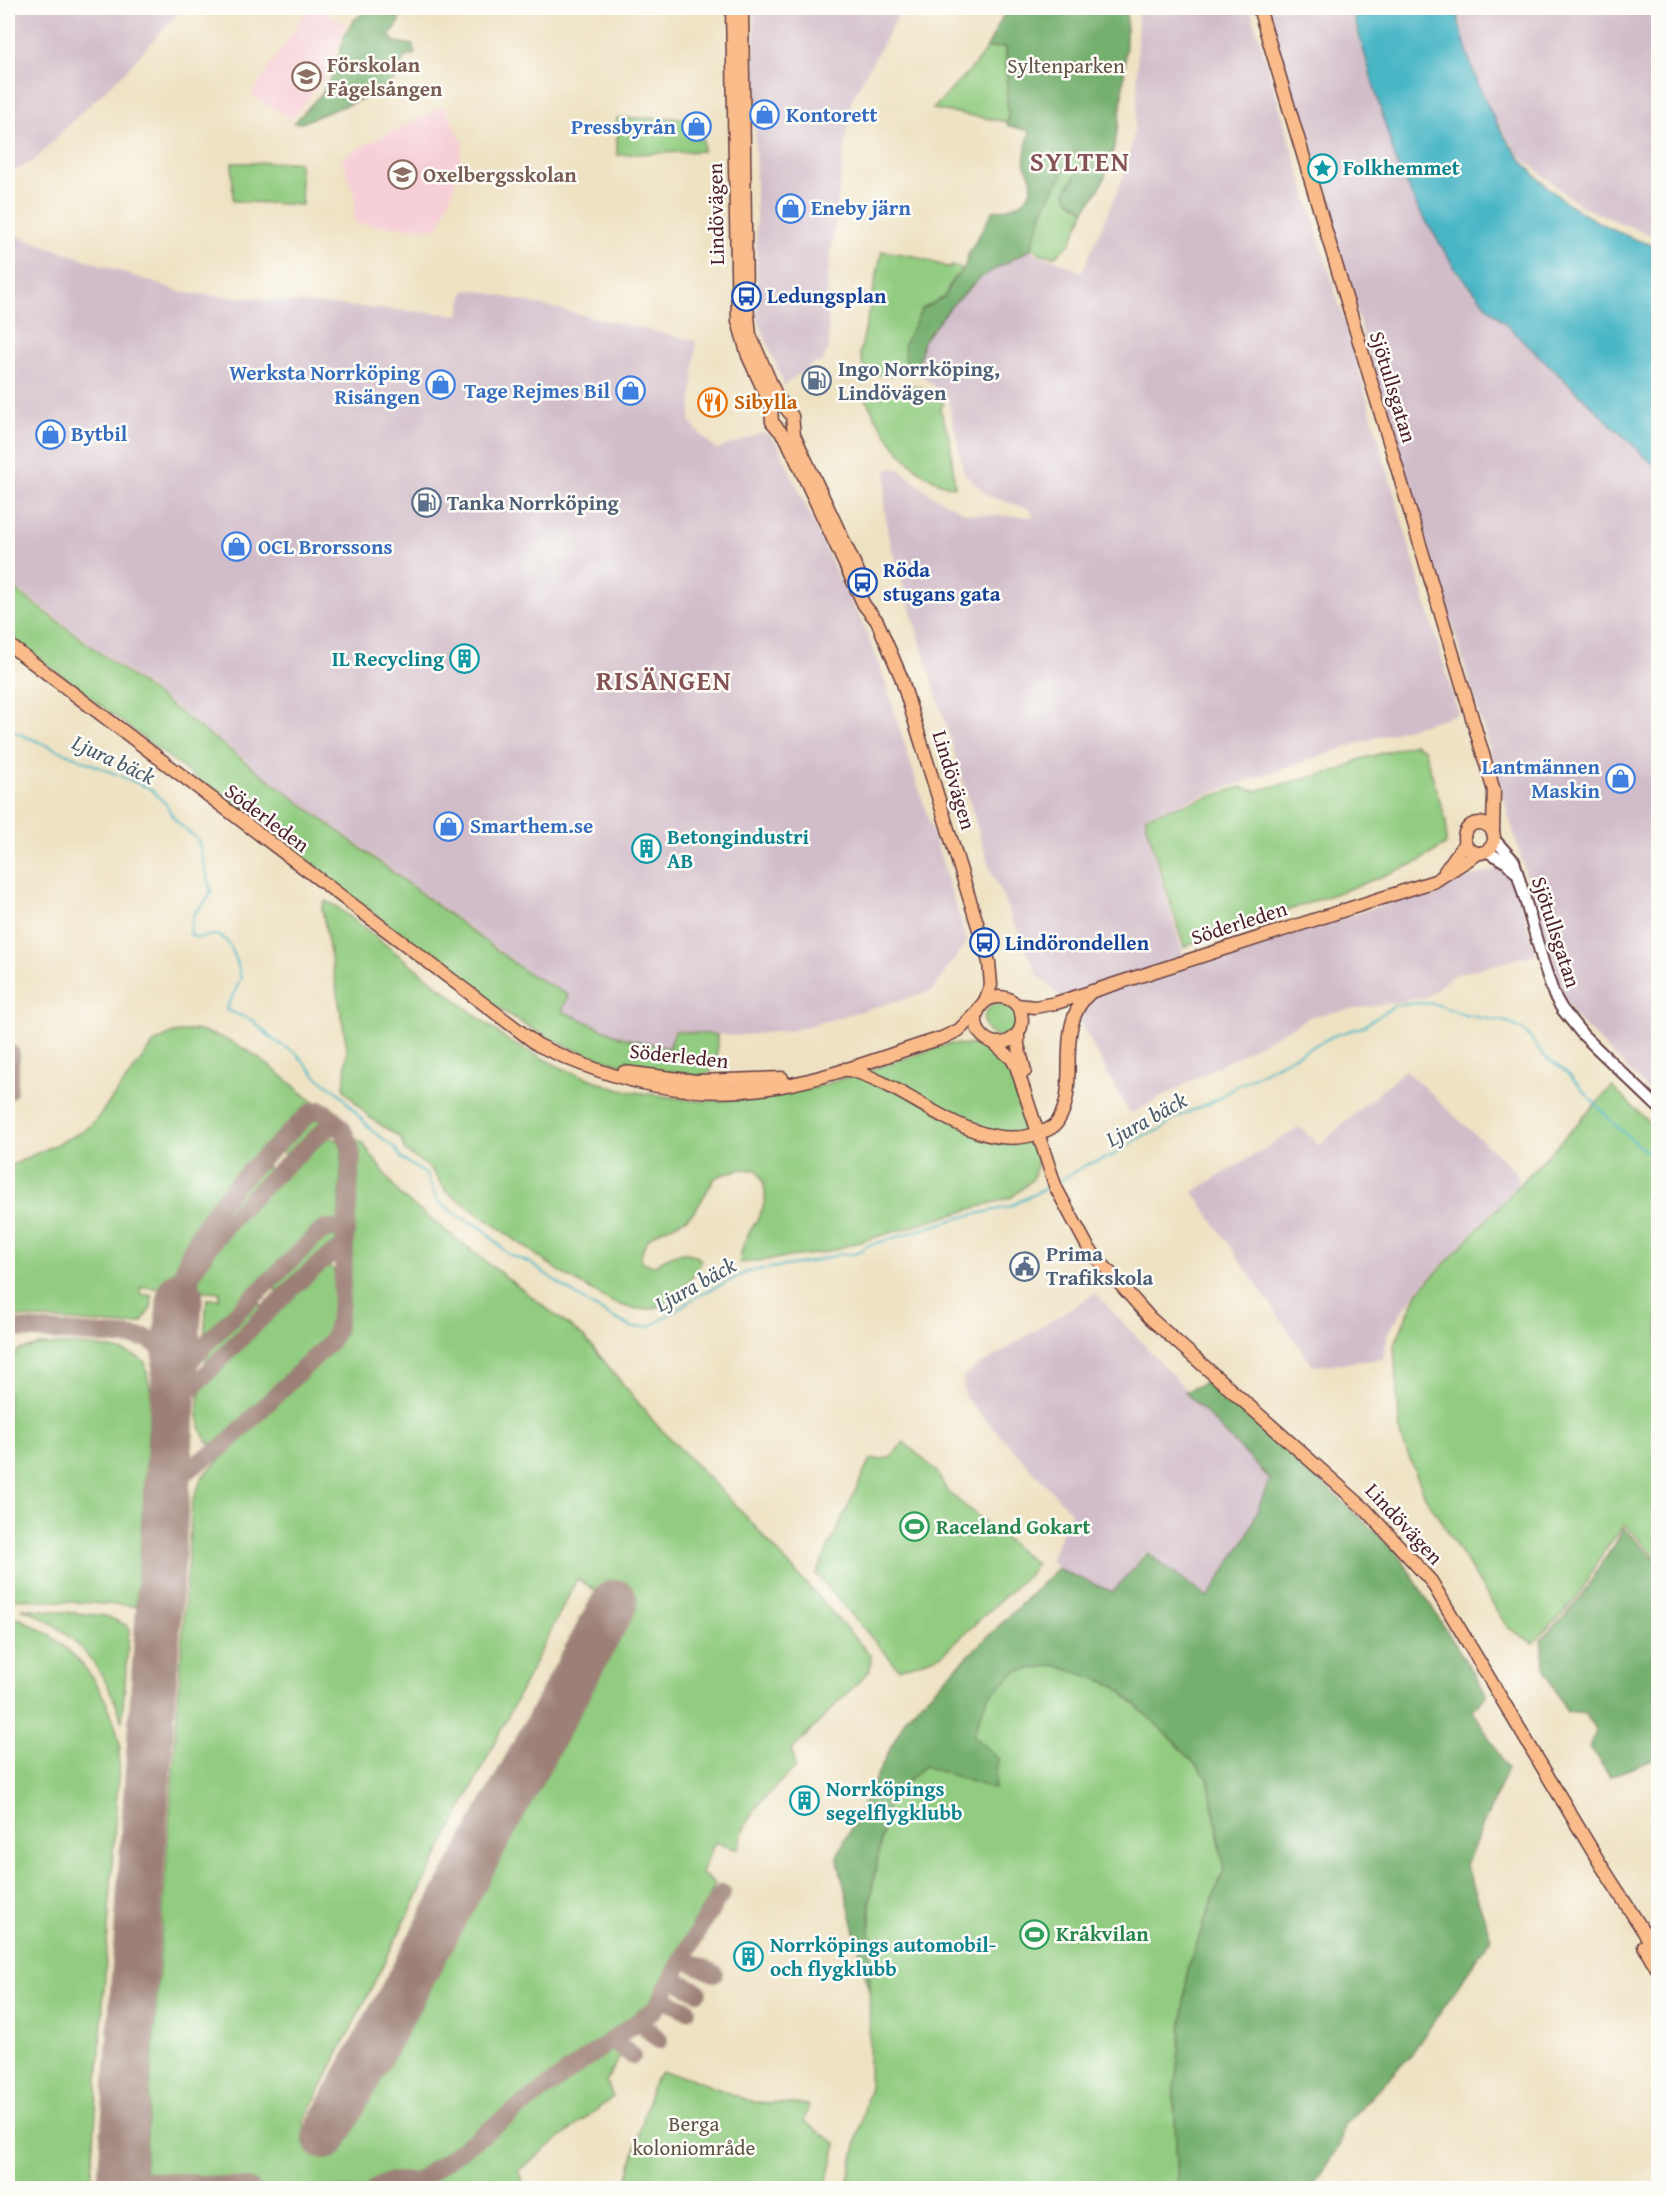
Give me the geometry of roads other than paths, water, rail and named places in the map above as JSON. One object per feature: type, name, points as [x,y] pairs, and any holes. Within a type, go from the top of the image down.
[{"type":"main road","name":"Lindövägen","points":[[732,8],[738,321],[748,356],[779,411]]},
{"type":"main road","name":"Lindövägen","points":[[741,8],[747,321],[779,411]]},
{"type":"main road","name":"Sjötullsgatan","points":[[1259,8],[1488,778],[1494,791],[1493,835]]},
{"type":"main road","points":[[779,411],[791,413],[792,423],[787,428],[780,429],[772,422],[779,411]]},
{"type":"main road","name":"Lindövägen","points":[[792,423],[794,435],[862,582],[906,693],[989,962],[991,985],[982,1006]]},
{"type":"main road","name":"Lindövägen","points":[[780,429],[864,605],[872,612]]},
{"type":"main road","name":"Söderleden","points":[[8,644],[538,1045],[573,1062],[619,1078],[663,1088],[710,1091],[754,1090],[806,1080],[859,1063]]},
{"type":"main road","name":"Sjötullsgatan","points":[[1472,825],[1482,817],[1488,804],[1488,778]]},
{"type":"main road","points":[[1435,881],[1449,867],[1465,843],[1465,832],[1472,825],[1481,823],[1493,835],[1483,852],[1470,850],[1465,843]]},
{"type":"main road","name":"Söderleden","points":[[1013,1002],[1035,1007],[1056,1003],[1435,881],[1483,852]]},
{"type":"main road","name":"Lindövägen","points":[[989,962],[1013,1002]]},
{"type":"main road","points":[[845,1069],[862,1074],[954,1121],[991,1135],[1017,1138],[1041,1132],[1055,1125],[1060,1119],[1065,1104],[1070,1035],[1078,1009],[1093,991]]},
{"type":"main road","points":[[993,998],[1013,1002],[1022,1015],[1020,1030],[1008,1042],[991,1042],[977,1027],[982,1006],[993,998]]},
{"type":"main road","name":"Söderleden","points":[[1020,1030],[1036,1013],[1056,1003]]},
{"type":"main road","name":"Söderleden","points":[[505,1020],[566,1052],[629,1073],[670,1080],[722,1082],[776,1079],[859,1063],[942,1038],[959,1030],[982,1006]]},
{"type":"main road","name":"Lindövägen","points":[[1020,1030],[1019,1053],[1041,1132]]},
{"type":"main road","name":"Söderleden","points":[[942,1038],[965,1035],[991,1042]]},
{"type":"main road","name":"Lindövägen","points":[[991,1042],[1012,1059],[1016,1066],[1058,1182],[1107,1269],[1150,1318],[1365,1509],[1407,1551],[1431,1581],[1602,1865],[1659,1954]]},
{"type":"main road","name":"Lindövägen","points":[[1602,1865],[1612,1890],[1659,1970]]},
{"type":"street","name":"Sjötullsgatan","points":[[1493,835],[1514,861],[1543,963],[1562,1009],[1583,1035],[1659,1107]]},
{"type":"street","name":"Sjötullsgatan","points":[[1483,852],[1507,863],[1516,874]]},
{"type":"water","points":[[1351,8],[1456,8],[1467,51],[1481,91],[1499,127],[1521,159],[1547,187],[1578,211],[1615,231],[1658,247],[1658,469],[1488,307],[1456,270],[1416,205],[1397,165]]},
{"type":"waterway","name":"Ljura bäck","points":[[8,729],[149,788],[165,803],[176,821],[198,840],[211,891],[208,899],[193,915],[190,934],[198,938],[213,935],[225,939],[238,965],[241,978],[226,1010],[252,1020],[273,1040],[296,1053],[317,1077],[338,1092],[372,1131],[394,1147],[402,1159],[427,1175],[437,1201],[463,1219],[481,1227],[508,1254],[530,1263],[590,1305],[633,1328],[651,1326],[699,1295],[750,1271],[811,1262],[840,1254],[855,1254],[867,1246],[959,1218],[1008,1207],[1051,1186]]},
{"type":"waterway","name":"Ljura bäck","points":[[1059,1181],[1086,1165],[1112,1156],[1144,1135],[1160,1130],[1177,1117],[1212,1102],[1237,1086],[1333,1036],[1362,1027],[1394,1006],[1417,1003],[1435,1004],[1465,1015],[1507,1022],[1525,1031],[1545,1057],[1566,1072],[1613,1123],[1658,1162]]},
{"type":"place","name":"Förskolan Fågelsången","points":[[306,77]]},
{"type":"place","name":"Kontorett","points":[[765,115]]},
{"type":"place","name":"Pressbyrån","points":[[697,127]]},
{"type":"place","name":"Folkhemmet","points":[[1322,168]]},
{"type":"place","name":"Oxelbergsskolan","points":[[402,175]]},
{"type":"place","name":"Eneby järn","points":[[790,208]]},
{"type":"place","name":"Ledungsplan","points":[[746,296]]},
{"type":"place","name":"Ingo Norrköping, Lindövägen","points":[[817,381]]},
{"type":"place","name":"Werksta Norrköping Risängen","points":[[441,385]]},
{"type":"place","name":"Tage Rejmes Bil","points":[[631,391]]},
{"type":"place","name":"Sibylla","points":[[713,402]]},
{"type":"place","name":"Bytbil","points":[[50,434]]},
{"type":"place","name":"Tanka Norrköping","points":[[426,503]]},
{"type":"place","name":"OCL Brorssons","points":[[237,547]]},
{"type":"place","name":"Röda stugans gata","points":[[862,582]]},
{"type":"place","name":"IL Recycling","points":[[465,659]]},
{"type":"place","name":"Lantmännen Maskin","points":[[1621,779]]},
{"type":"place","name":"Smarthem.se","points":[[449,826]]},
{"type":"place","name":"Betongindustri AB","points":[[646,849]]},
{"type":"place","name":"Lindörondellen","points":[[984,943]]},
{"type":"place","name":"Prima Trafikskola","points":[[1025,1266]]},
{"type":"place","name":"Raceland Gokart","points":[[915,1527]]},
{"type":"place","name":"Norrköpings segelflygklubb","points":[[805,1801]]},
{"type":"place","name":"Kråkvilan","points":[[1035,1934]]},
{"type":"place","name":"Norrköpings automobil- och flygklubb","points":[[749,1957]]},
{"type":"district","name":"SYLTEN","points":[[1080,162]]},
{"type":"district","name":"RISÄNGEN","points":[[664,681]]},
{"type":"park label","name":"Syltenparken","points":[[1066,66]]},
{"type":"park label","name":"Berga koloniområde","points":[[694,2136]]}]
